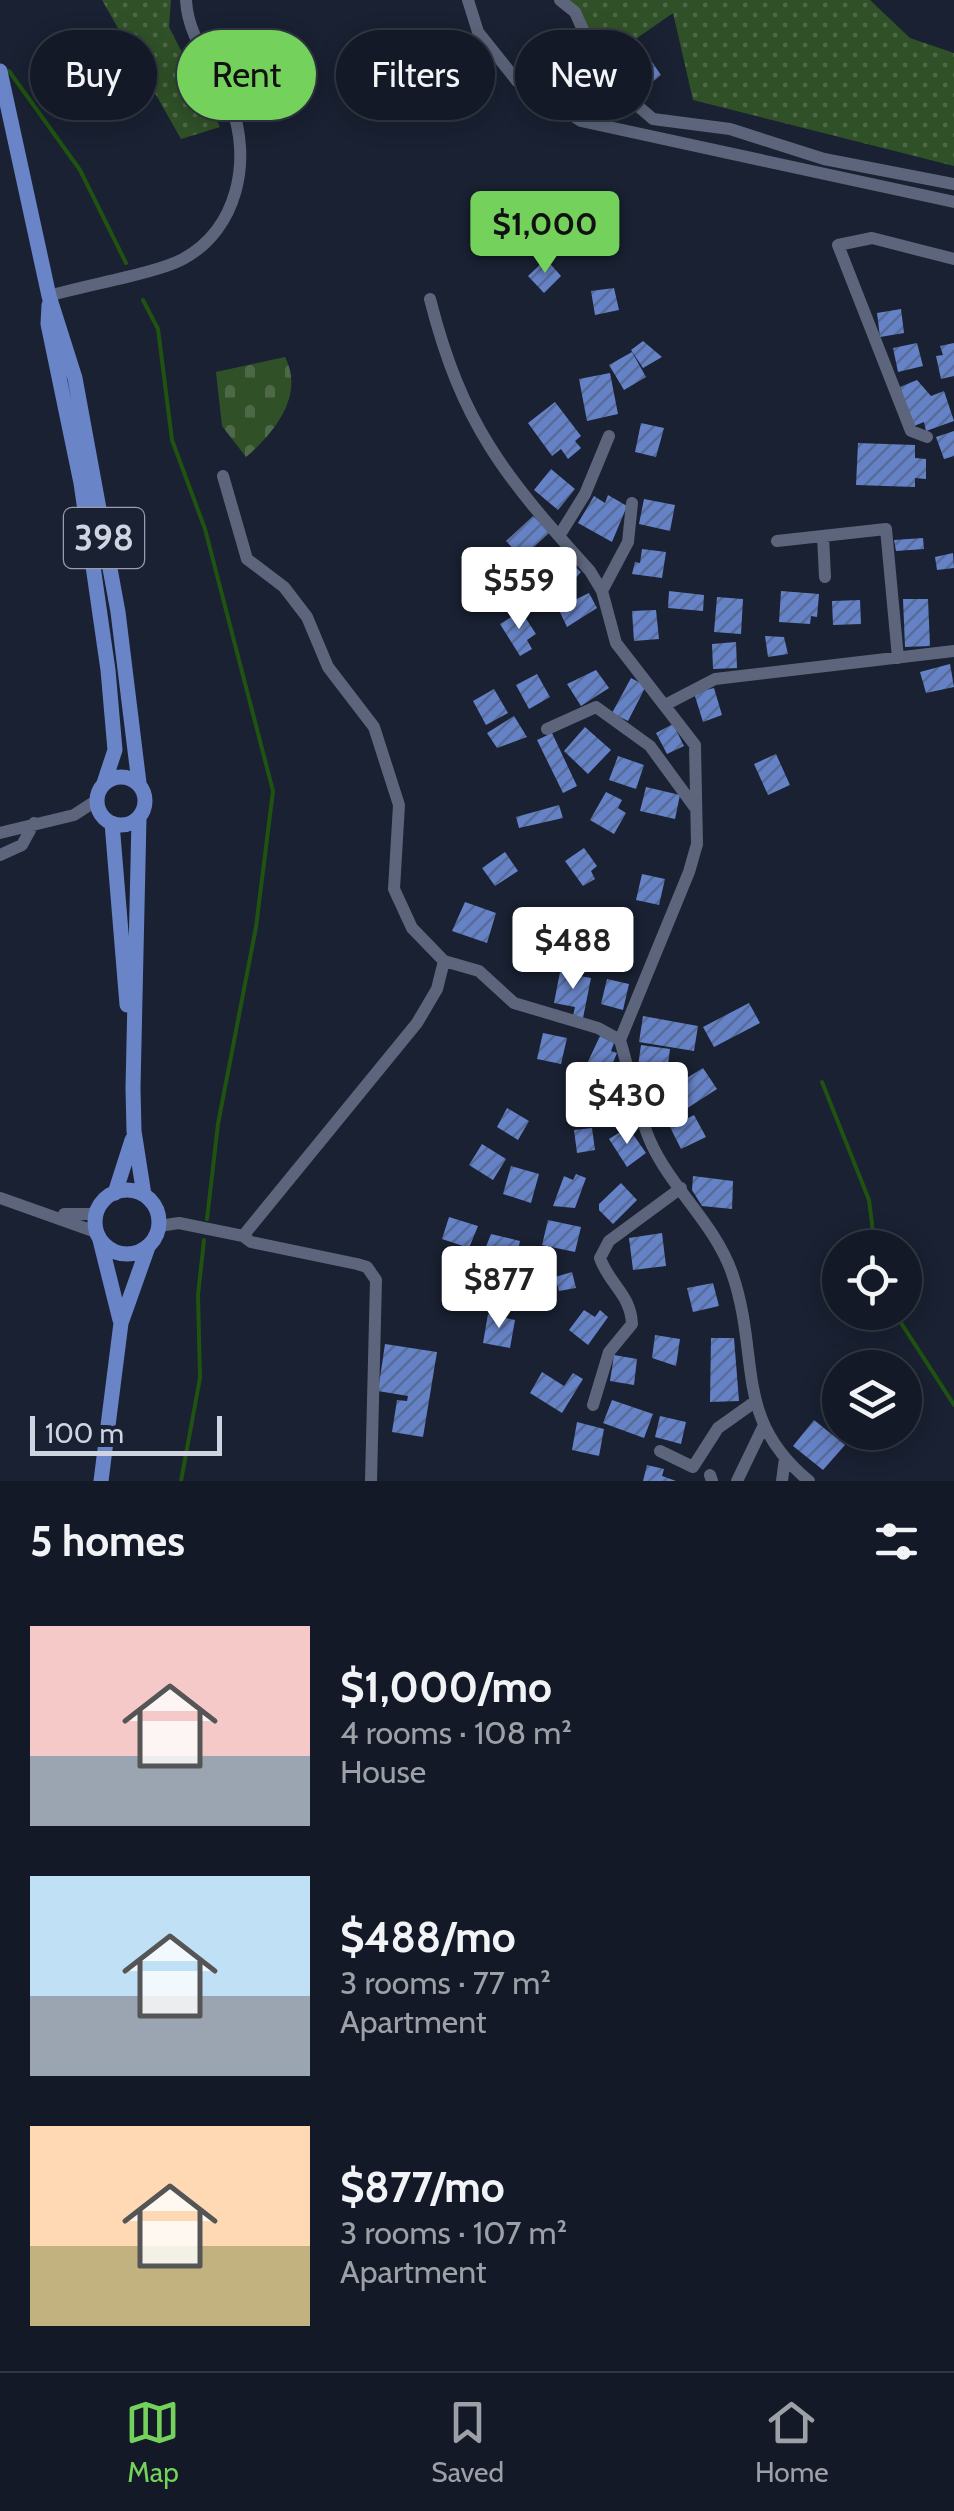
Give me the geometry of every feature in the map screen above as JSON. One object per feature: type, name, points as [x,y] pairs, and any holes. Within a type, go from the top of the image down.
[{"type":"main road","name":"398","points":[[0,71],[49,296],[75,378],[118,612],[139,784],[146,801],[139,818],[134,1131],[144,1195],[157,1211],[158,1226]]},
{"type":"main road","name":"398","points":[[49,296],[48,324],[80,482],[115,750],[97,800],[104,818],[112,823],[133,1088]]},
{"type":"main road","name":"398","points":[[100,614],[105,610],[118,612]]},
{"type":"main road","points":[[104,783],[122,776],[139,784]]},
{"type":"main road","points":[[112,823],[121,825],[139,818]]},
{"type":"main road","name":"398","points":[[96,1214],[114,1193],[134,1131]]},
{"type":"main road","points":[[114,1193],[144,1195]]},
{"type":"main road","points":[[96,1214],[121,1324]]},
{"type":"main road","points":[[101,1481],[121,1324],[158,1226]]},
{"type":"main road","points":[[98,1236],[118,1253],[128,1254],[148,1246]]},
{"type":"street","points":[[49,296],[183,259],[224,223],[244,168],[232,106],[188,25],[186,0]]},
{"type":"street","points":[[468,0],[478,32],[518,81],[581,120],[954,202]]},
{"type":"street","points":[[560,0],[576,12],[604,77],[653,119],[730,130],[824,159],[954,184]]},
{"type":"street","points":[[927,437],[911,431],[838,245],[872,238],[954,260]]},
{"type":"street","points":[[430,299],[445,358],[484,443],[602,591],[616,643],[695,745],[696,844],[690,872],[620,1040],[651,1144],[732,1272],[763,1427],[785,1458],[810,1481]]},
{"type":"street","points":[[559,536],[585,494],[610,436]]},
{"type":"street","points":[[223,476],[247,559],[284,587],[307,617],[328,667],[374,728],[399,805],[394,889],[412,928],[444,961],[479,971],[514,1004],[598,1028],[620,1040]]},
{"type":"street","points":[[602,591],[628,542],[632,503]]},
{"type":"street","points":[[777,541],[886,529],[898,658]]},
{"type":"street","points":[[823,536],[825,577]]},
{"type":"street","points":[[665,706],[715,679],[954,651]]},
{"type":"street","points":[[546,729],[596,707],[650,746],[696,809]]},
{"type":"street","points":[[0,832],[74,815],[97,800]]},
{"type":"street","points":[[0,855],[22,845],[34,824]]},
{"type":"street","points":[[242,1236],[417,1023],[437,989],[444,961]]},
{"type":"street","points":[[593,1405],[609,1352],[632,1324],[626,1296],[604,1271],[600,1258],[609,1241],[680,1188]]},
{"type":"street","points":[[0,1196],[73,1216],[96,1214]]},
{"type":"street","points":[[0,1196],[98,1236]]},
{"type":"street","points":[[158,1226],[179,1223],[242,1236],[251,1242],[357,1264],[372,1272],[376,1280],[371,1481]]},
{"type":"street","points":[[660,1452],[693,1467],[718,1428],[756,1401]]},
{"type":"street","points":[[737,1481],[763,1427]]},
{"type":"street","points":[[782,1481],[785,1458]]},
{"type":"green space","points":[[102,0],[171,0],[169,27],[177,43],[177,120],[216,120],[220,127],[181,139],[157,97],[157,30],[119,30]]},
{"type":"green space","points":[[557,0],[870,0],[910,38],[954,53],[954,166],[693,100],[673,13],[649,30],[582,30]]},
{"type":"green space","points":[[285,357],[291,385],[284,412],[267,437],[246,457],[222,426],[216,372]]},
{"type":"building","points":[[652,62],[661,75],[652,82]]},
{"type":"building","points":[[546,259],[561,276],[544,293],[528,276]]},
{"type":"building","points":[[614,288],[619,310],[595,315],[591,291]]},
{"type":"building","points":[[901,309],[904,333],[880,337],[877,313]]},
{"type":"building","points":[[643,341],[662,357],[643,368],[631,350]]},
{"type":"building","points":[[917,343],[923,366],[898,372],[893,348]]},
{"type":"building","points":[[954,343],[954,376],[941,379],[936,356],[943,355],[940,346]]},
{"type":"building","points":[[632,352],[646,377],[624,390],[609,365]]},
{"type":"building","points":[[610,373],[618,414],[587,421],[579,379]]},
{"type":"building","points":[[917,380],[931,396],[944,391],[954,421],[926,431],[924,422],[914,426],[900,387]]},
{"type":"building","points":[[555,402],[581,436],[575,441],[581,448],[568,459],[561,449],[552,456],[528,423]]},
{"type":"building","points":[[641,423],[664,428],[656,457],[635,452]]},
{"type":"building","points":[[954,431],[954,456],[944,459],[936,437]]},
{"type":"building","points":[[858,443],[915,445],[915,458],[926,459],[926,479],[915,478],[915,487],[856,485]]},
{"type":"building","points":[[551,469],[575,489],[558,510],[534,490]]},
{"type":"building","points":[[608,495],[627,506],[612,542],[578,523],[594,496],[605,503]]},
{"type":"building","points":[[644,499],[675,505],[670,531],[639,524]]},
{"type":"building","points":[[533,516],[550,532],[522,558],[506,541]]},
{"type":"building","points":[[923,538],[924,549],[896,551],[894,540]]},
{"type":"building","points":[[642,549],[666,552],[662,578],[632,574],[635,562],[640,563]]},
{"type":"building","points":[[556,551],[581,572],[565,590],[540,570]]},
{"type":"building","points":[[953,553],[954,568],[937,570],[935,557]]},
{"type":"building","points":[[669,591],[704,595],[703,611],[668,608]]},
{"type":"building","points":[[781,591],[819,594],[817,617],[811,616],[810,624],[779,622]]},
{"type":"building","points":[[589,593],[597,608],[567,627],[558,608]]},
{"type":"building","points":[[717,597],[743,599],[741,634],[714,632]]},
{"type":"building","points":[[903,599],[928,599],[930,646],[905,647]]},
{"type":"building","points":[[860,600],[861,624],[833,625],[832,601]]},
{"type":"building","points":[[656,610],[659,639],[634,641],[632,611]]},
{"type":"building","points":[[521,611],[536,634],[527,640],[532,649],[520,656],[500,624]]},
{"type":"building","points":[[765,636],[784,637],[788,654],[768,657]]},
{"type":"building","points":[[736,642],[737,668],[713,669],[712,644]]},
{"type":"building","points":[[950,664],[954,687],[926,693],[920,672]]},
{"type":"building","points":[[596,670],[609,688],[581,706],[567,684]]},
{"type":"building","points":[[537,674],[550,697],[529,709],[516,685]]},
{"type":"building","points":[[631,678],[646,686],[628,721],[612,713]]},
{"type":"building","points":[[714,688],[722,715],[703,722],[694,693]]},
{"type":"building","points":[[494,689],[508,713],[486,725],[473,701]]},
{"type":"building","points":[[514,716],[527,737],[497,748],[487,733]]},
{"type":"building","points":[[673,724],[684,746],[667,754],[656,733]]},
{"type":"building","points":[[585,727],[611,750],[588,774],[564,751]]},
{"type":"building","points":[[552,733],[577,786],[563,793],[537,740]]},
{"type":"building","points":[[776,754],[790,785],[768,795],[754,764]]},
{"type":"building","points":[[618,756],[644,765],[636,789],[609,780]]},
{"type":"building","points":[[646,787],[680,795],[675,819],[640,811]]},
{"type":"building","points":[[606,792],[622,800],[618,808],[626,813],[614,834],[590,820]]},
{"type":"building","points":[[559,805],[563,818],[519,828],[516,817]]},
{"type":"building","points":[[584,848],[597,866],[591,871],[595,879],[583,886],[565,861]]},
{"type":"building","points":[[505,852],[518,871],[495,886],[482,868]]},
{"type":"building","points":[[642,874],[665,879],[659,905],[636,900]]},
{"type":"building","points":[[465,902],[496,913],[487,943],[452,931]]},
{"type":"building","points":[[584,915],[606,928],[599,940],[612,948],[602,967],[579,961],[584,951],[569,943]]},
{"type":"building","points":[[560,972],[591,978],[583,1018],[573,1016],[575,1007],[554,1003]]},
{"type":"building","points":[[607,979],[629,984],[623,1010],[601,1004]]},
{"type":"building","points":[[749,1003],[760,1023],[714,1047],[703,1027]]},
{"type":"building","points":[[643,1016],[698,1026],[694,1051],[639,1042]]},
{"type":"building","points":[[543,1033],[567,1038],[561,1064],[537,1059]]},
{"type":"building","points":[[600,1036],[614,1043],[611,1051],[617,1053],[611,1067],[605,1064],[592,1092],[577,1085]]},
{"type":"building","points":[[641,1045],[670,1049],[667,1071],[638,1066]]},
{"type":"building","points":[[703,1068],[717,1089],[683,1111],[669,1089]]},
{"type":"building","points":[[575,1087],[590,1094],[582,1114],[566,1107]]},
{"type":"building","points":[[507,1108],[529,1121],[518,1140],[497,1127]]},
{"type":"building","points":[[694,1115],[706,1137],[681,1149],[670,1127]]},
{"type":"building","points":[[628,1127],[646,1153],[627,1167],[609,1139]]},
{"type":"building","points":[[592,1128],[595,1150],[577,1153],[574,1130]]},
{"type":"building","points":[[482,1144],[506,1159],[493,1180],[469,1165]]},
{"type":"building","points":[[511,1166],[539,1174],[531,1203],[503,1194]]},
{"type":"building","points":[[576,1174],[586,1178],[575,1208],[553,1206],[564,1176],[573,1180]]},
{"type":"building","points":[[693,1176],[733,1181],[732,1209],[702,1206],[692,1190]]},
{"type":"building","points":[[621,1183],[637,1200],[613,1224],[599,1210],[599,1204]]},
{"type":"building","points":[[449,1217],[478,1226],[469,1248],[442,1239]]},
{"type":"building","points":[[548,1220],[581,1227],[575,1252],[542,1245]]},
{"type":"building","points":[[662,1233],[666,1266],[633,1270],[629,1238]]},
{"type":"building","points":[[491,1234],[520,1241],[513,1273],[504,1270],[497,1293],[471,1285]]},
{"type":"building","points":[[530,1261],[554,1263],[552,1292],[526,1290]]},
{"type":"building","points":[[572,1272],[576,1288],[559,1291],[555,1277]]},
{"type":"building","points":[[713,1283],[719,1306],[693,1312],[687,1288]]},
{"type":"building","points":[[584,1310],[595,1317],[600,1310],[608,1317],[588,1345],[569,1330]]},
{"type":"building","points":[[488,1314],[515,1320],[510,1348],[483,1343]]},
{"type":"building","points":[[655,1335],[680,1339],[676,1366],[652,1358]]},
{"type":"building","points":[[711,1338],[734,1338],[739,1401],[710,1402]]},
{"type":"building","points":[[385,1344],[437,1352],[423,1437],[392,1432],[397,1400],[407,1401],[408,1396],[378,1391]]},
{"type":"building","points":[[614,1355],[637,1359],[634,1385],[610,1381]]},
{"type":"building","points":[[542,1372],[564,1386],[573,1373],[583,1379],[562,1413],[530,1393]]},
{"type":"building","points":[[612,1400],[653,1414],[644,1438],[603,1423]]},
{"type":"building","points":[[660,1416],[686,1422],[681,1444],[655,1437]]},
{"type":"building","points":[[814,1420],[822,1426],[822,1450],[841,1450],[823,1470],[793,1446]]},
{"type":"building","points":[[577,1422],[604,1429],[599,1456],[572,1450]]},
{"type":"building","points":[[647,1465],[664,1469],[662,1476],[676,1481],[643,1481]]},
{"type":"waterway","points":[[9,71],[80,170],[126,263]]},
{"type":"waterway","points":[[143,300],[158,329],[172,440],[205,529],[273,791],[256,927],[218,1124],[207,1219]]},
{"type":"waterway","points":[[822,1082],[869,1200],[873,1230]]},
{"type":"waterway","points":[[181,1481],[200,1378],[198,1295],[204,1240]]},
{"type":"waterway","points":[[906,1330],[954,1405]]}]
